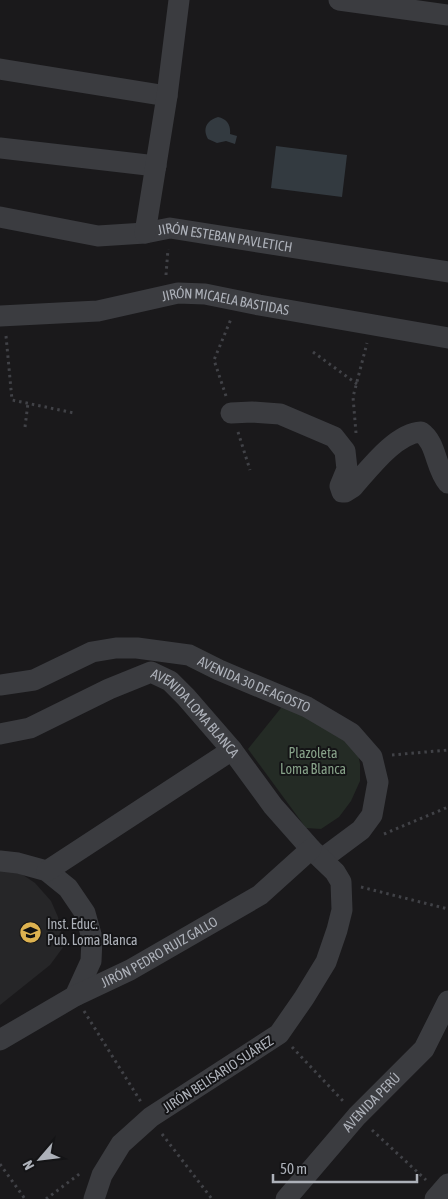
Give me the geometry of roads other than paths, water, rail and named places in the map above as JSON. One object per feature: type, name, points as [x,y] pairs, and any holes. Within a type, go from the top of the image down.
[{"type":"street","points":[[145,233],[180,0]]},
{"type":"street","points":[[339,0],[448,15]]},
{"type":"street","points":[[0,69],[167,96]]},
{"type":"street","points":[[0,148],[156,166]]},
{"type":"street","name":"JIRÓN ESTEBAN PAVLETICH","points":[[0,217],[98,236],[145,233],[170,228],[448,272]]},
{"type":"street","name":"JIRÓN MICAELA BASTIDAS","points":[[2,315],[98,311],[178,294],[205,294],[372,326],[448,338]]},
{"type":"street","points":[[231,413],[280,414],[334,437],[345,451],[347,469],[340,486],[342,492],[353,487],[393,445],[415,432],[421,432],[428,437],[442,476],[448,483]]},
{"type":"street","name":"AVENIDA 30 DE AGOSTO","points":[[0,686],[34,680],[92,652],[108,649],[137,648],[189,655],[314,712],[352,733],[372,757],[378,782],[372,815],[360,830],[316,854]]},
{"type":"street","name":"AVENIDA LOMA BLANCA","points":[[0,734],[30,728],[109,689],[151,672],[170,681],[186,698],[232,750],[273,806],[316,854]]},
{"type":"street","points":[[47,871],[232,750]]},
{"type":"street","name":"JIRÓN BELISARIO SUÁREZ","points":[[94,1199],[102,1175],[121,1144],[150,1117],[279,1034],[304,998],[326,962],[342,910],[341,882],[335,872],[316,854]]},
{"type":"street","name":"JIRÓN PEDRO RUIZ GALLO","points":[[0,1040],[75,996],[130,970],[260,895],[316,854]]},
{"type":"street","points":[[0,861],[18,863],[47,871],[68,888],[85,913],[92,938],[91,961],[75,996]]},
{"type":"street","name":"AVENIDA PERÚ","points":[[286,1199],[357,1116],[424,1049],[448,1001]]},
{"type":"place","name":"Inst. Educ. Pub. Loma Blanca","points":[[31,932]]},
{"type":"park label","name":"Plazoleta Loma Blanca","points":[[313,762]]}]
